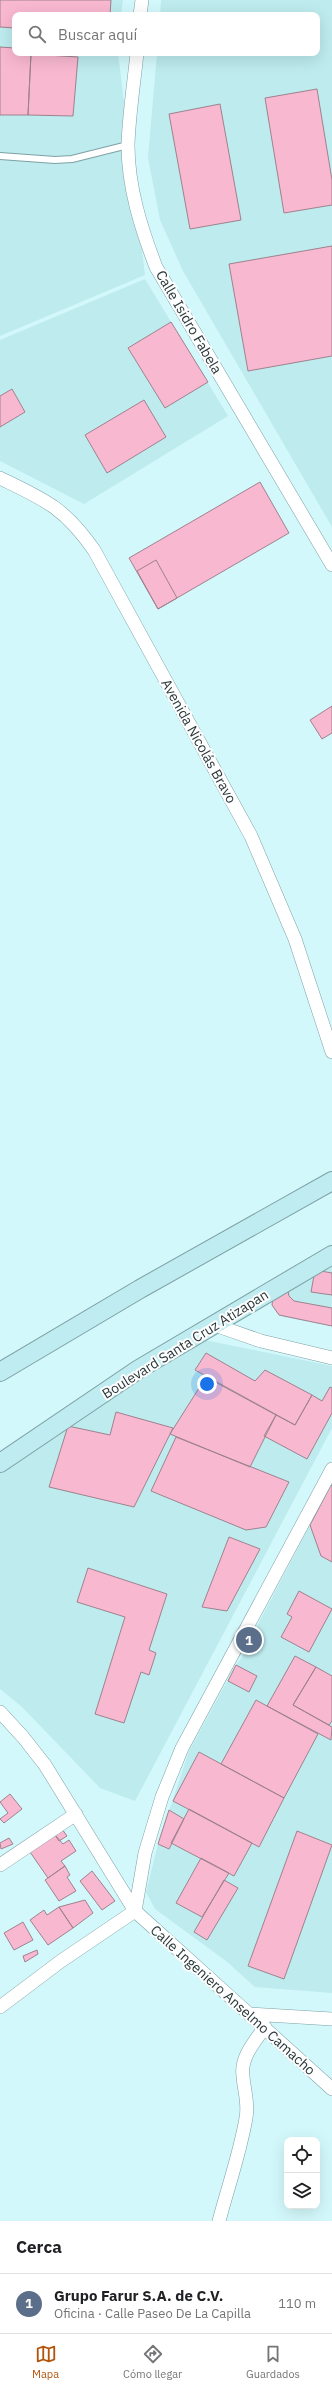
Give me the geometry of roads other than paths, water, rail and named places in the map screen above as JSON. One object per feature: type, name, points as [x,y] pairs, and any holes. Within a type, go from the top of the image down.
[{"type":"main road","points":[[0,1372],[140,1289],[332,1181]]},
{"type":"main road","name":"Boulevard Santa Cruz Atizapan","points":[[0,1463],[139,1369],[212,1324],[332,1255]]},
{"type":"street","points":[[140,12],[142,0]]},
{"type":"street","name":"Calle Isidro Fabela","points":[[136,56],[128,145],[132,184],[139,218],[156,267],[332,564]]},
{"type":"street","name":"Avenida Nicolás Bravo","points":[[0,478],[57,508],[82,532],[94,550],[251,836],[295,939],[332,1052]]},
{"type":"street","points":[[212,1324],[261,1341],[332,1358]]},
{"type":"street","points":[[0,2007],[61,1961],[135,1911],[145,1852],[162,1797],[182,1748],[332,1469]]},
{"type":"street","name":"Calle Ingeniero Anselmo Camacho","points":[[0,1712],[23,1736],[76,1814],[135,1911],[251,2014],[332,2089]]},
{"type":"street","points":[[0,1865],[76,1814]]},
{"type":"street","points":[[251,2014],[332,2019]]},
{"type":"street","points":[[218,2221],[247,2116],[247,2094],[242,2076],[243,2065],[252,2045],[265,2027]]},
{"type":"lane","points":[[0,156],[55,160],[72,158],[128,145]]},
{"type":"place","name":"Grupo Farur S.A. de C.V.","points":[[249,1640]]}]
